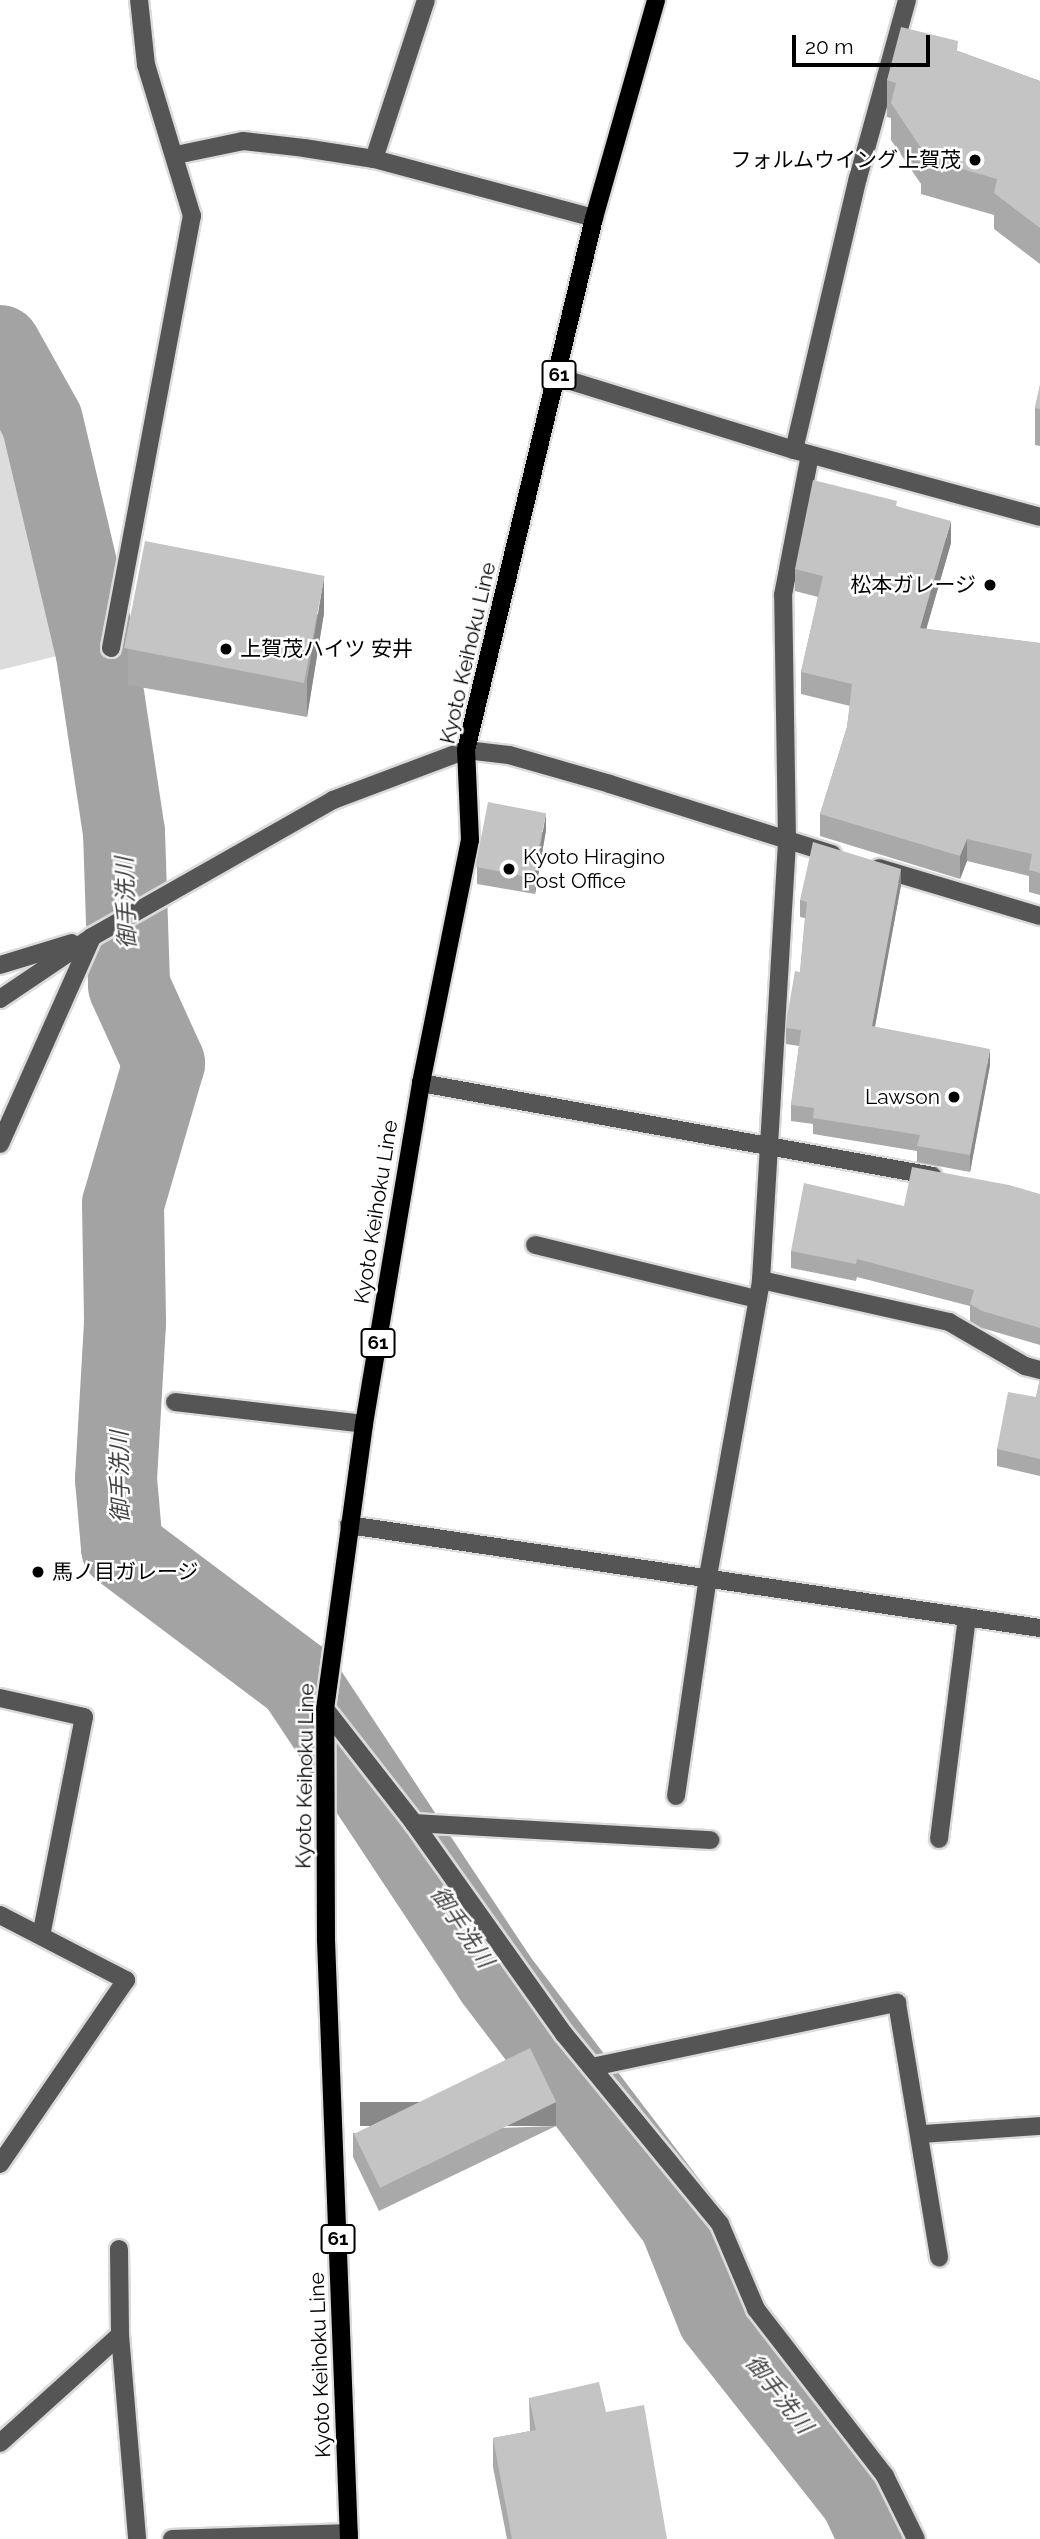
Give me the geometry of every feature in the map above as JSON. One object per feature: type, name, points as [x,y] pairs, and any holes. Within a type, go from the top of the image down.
[{"type":"main road","name":"Kyoto Keihoku Line","points":[[349,2536],[326,1940],[325,1709],[364,1424],[421,1083],[470,840],[466,750],[558,377],[594,218],[656,0]]},
{"type":"street","points":[[111,648],[192,216],[176,155],[146,65],[139,0]]},
{"type":"street","points":[[374,159],[426,0]]},
{"type":"street","points":[[676,1797],[708,1576],[761,1280],[788,841],[783,595],[802,453],[858,178],[907,0]]},
{"type":"street","points":[[176,155],[243,141],[374,159],[594,218]]},
{"type":"street","points":[[558,377],[802,453],[1040,517]]},
{"type":"street","points":[[0,999],[92,937],[333,800],[466,750],[521,759],[1040,916]]},
{"type":"street","points":[[0,965],[92,937]]},
{"type":"street","points":[[0,1144],[92,937]]},
{"type":"street","points":[[421,1083],[956,1180]]},
{"type":"street","points":[[535,1245],[757,1299]]},
{"type":"street","points":[[761,1280],[949,1322],[1025,1366],[1040,1370]]},
{"type":"street","points":[[174,1402],[364,1424]]},
{"type":"street","points":[[349,1525],[708,1576],[1040,1628]]},
{"type":"street","points":[[939,1839],[967,1617]]},
{"type":"street","points":[[0,1698],[84,1717],[41,1936]]},
{"type":"street","points":[[325,1709],[414,1823],[592,2067],[720,2224],[756,2309],[885,2476],[916,2539]]},
{"type":"street","points":[[414,1823],[711,1840]]},
{"type":"street","points":[[0,1915],[126,1980],[0,2164]]},
{"type":"street","points":[[592,2067],[897,2003],[922,2134],[939,2258]]},
{"type":"street","points":[[922,2134],[1040,2126]]},
{"type":"street","points":[[119,2249],[120,2335],[137,2539]]},
{"type":"street","points":[[0,2444],[120,2335]]},
{"type":"street","points":[[172,2539],[349,2536]]},
{"type":"shaded area","points":[[0,383],[33,443],[69,653],[0,670]]},
{"type":"building","name":"フォルムウイング上賀茂","points":[[901,27],[958,41],[957,51],[1040,81],[1040,228],[994,193],[997,179],[921,157],[921,148],[891,103],[896,83],[887,80]]},
{"type":"building","points":[[1040,385],[1040,409],[1035,408]]},
{"type":"building","points":[[813,480],[897,501],[896,506],[951,521],[920,628],[1040,643],[1040,873],[1029,870],[1032,854],[967,839],[960,856],[820,814],[847,727],[852,684],[801,672],[823,576],[795,569]]},
{"type":"building","name":"上賀茂ハイツ 安井","points":[[145,541],[325,576],[304,683],[124,648]]},
{"type":"building","points":[[488,802],[546,813],[533,878],[475,867]]},
{"type":"building","points":[[813,842],[901,869],[872,1026],[990,1049],[970,1155],[917,1146],[920,1135],[813,1118],[814,1108],[791,1105],[801,1030],[786,1028],[795,971],[800,972],[807,902],[800,900]]},
{"type":"building","points":[[912,1167],[1009,1185],[1040,1194],[1040,1328],[982,1311],[970,1304],[974,1290],[857,1259],[856,1264],[791,1251],[804,1183],[904,1206]]},
{"type":"building","points":[[1040,1379],[1040,1459],[997,1449],[1008,1392],[1036,1397]]},
{"type":"building","points":[[530,2048],[556,2102],[380,2188],[354,2134]]},
{"type":"building","points":[[599,2382],[606,2412],[644,2405],[667,2539],[512,2539],[493,2438],[536,2430],[529,2398]]},
{"type":"waterway","name":"御手洗川","points":[[0,346],[42,421],[97,654],[124,832],[129,986],[164,1063],[123,1204],[125,1323],[116,1479],[122,1548],[298,1680],[495,1978],[680,2222],[718,2317],[861,2498],[880,2539]]},
{"type":"place","name":"フォルムウイング上賀茂","points":[[975,160]]},
{"type":"place","name":"松本ガレージ","points":[[990,585]]},
{"type":"place","name":"上賀茂ハイツ 安井","points":[[226,649]]},
{"type":"place","name":"Kyoto Hiragino Post Office","points":[[509,869]]},
{"type":"place","name":"Lawson","points":[[954,1097]]},
{"type":"place","name":"馬ノ目ガレージ","points":[[38,1572]]}]
